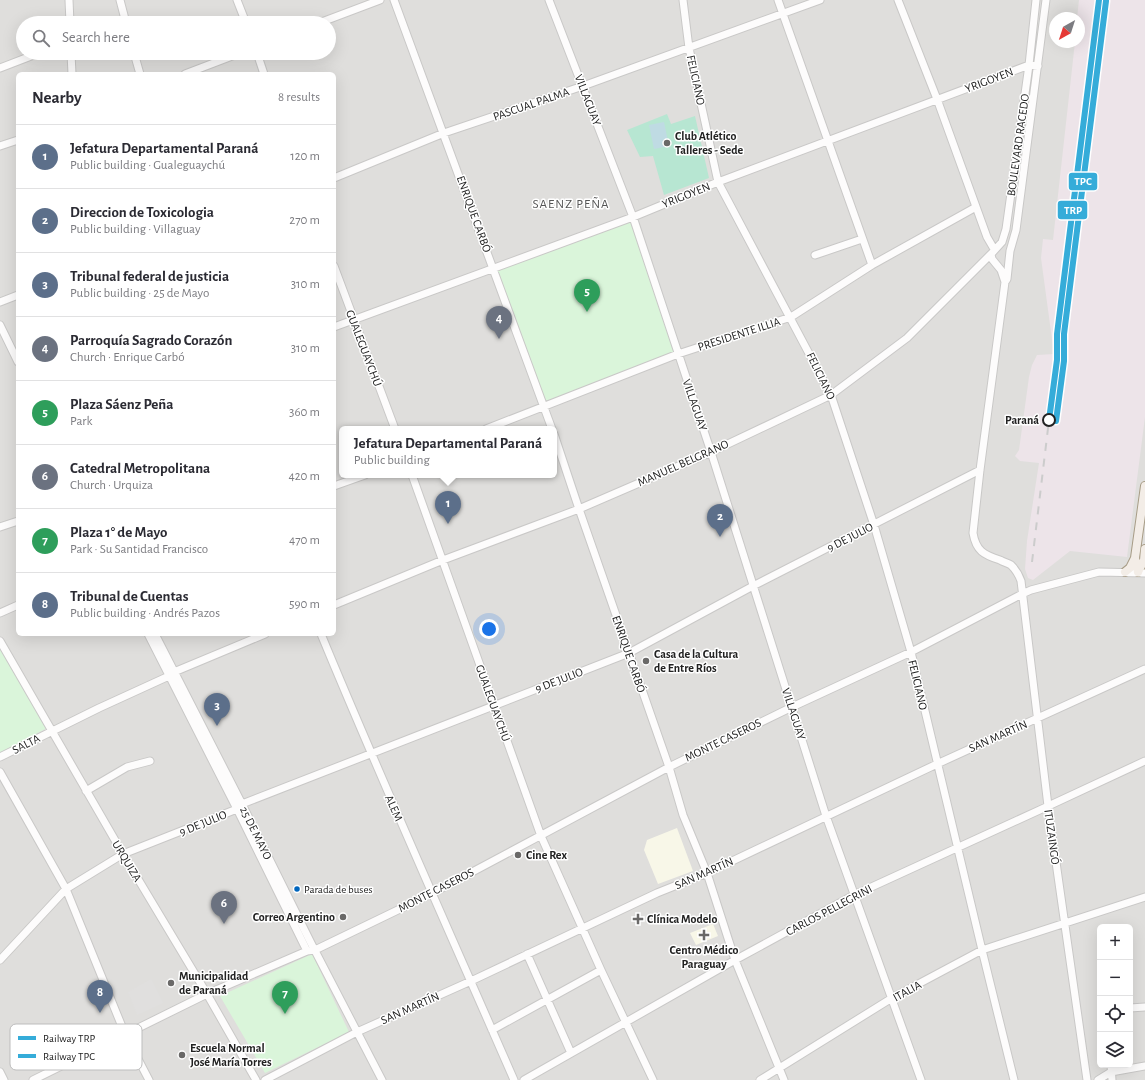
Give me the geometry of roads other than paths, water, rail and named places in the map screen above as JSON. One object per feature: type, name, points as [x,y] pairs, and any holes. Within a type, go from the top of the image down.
[{"type":"main road","points":[[1126,572],[1136,558],[1145,486]]},
{"type":"main road","points":[[1142,572],[1145,551]]},
{"type":"main road","points":[[1136,558],[1142,572]]},
{"type":"street","points":[[69,0],[70,16]]},
{"type":"street","points":[[120,0],[124,16]]},
{"type":"street","points":[[237,0],[243,16]]},
{"type":"street","points":[[336,17],[380,0]]},
{"type":"street","name":"ENRIQUE CARBÓ","points":[[394,0],[551,426]]},
{"type":"street","name":"VILLAGUAY","points":[[549,0],[633,217],[710,452],[826,816],[922,1080]]},
{"type":"street","name":"FELICIANO","points":[[683,0],[688,48],[718,182],[791,317],[831,395],[874,525],[911,652],[1014,1080]]},
{"type":"street","points":[[778,0],[872,265]]},
{"type":"street","name":"PASCUAL PALMA","points":[[336,177],[444,133],[583,86],[820,0]]},
{"type":"street","points":[[898,0],[938,99],[987,237],[994,250],[992,259],[1001,270],[1005,282]]},
{"type":"street","name":"BOULEVARD RACEDO","points":[[994,250],[1003,238],[1006,229],[1029,64],[1036,0]]},
{"type":"street","name":"BOULEVARD RACEDO","points":[[1022,594],[1021,581],[1018,573],[1010,565],[985,555],[978,549],[974,542],[973,527],[1005,282],[1007,279],[1010,251],[1016,230],[1046,0]]},
{"type":"street","points":[[0,68],[21,60]]},
{"type":"street","points":[[72,60],[72,72]]},
{"type":"street","points":[[136,60],[139,72]]},
{"type":"street","points":[[190,72],[222,60]]},
{"type":"street","points":[[259,60],[263,72]]},
{"type":"street","name":"YRIGOYEN","points":[[336,326],[633,217],[718,182],[1029,64],[1038,66]]},
{"type":"street","points":[[0,146],[16,141]]},
{"type":"street","name":"PRESIDENTE ILLIA","points":[[494,426],[678,354],[791,317],[872,265],[976,207]]},
{"type":"street","points":[[815,255],[862,239]]},
{"type":"street","points":[[994,250],[1002,246],[1010,251]]},
{"type":"street","name":"MANUEL BELGRANO","points":[[336,604],[443,560],[579,509],[710,452],[831,395],[907,338],[994,250]]},
{"type":"street","points":[[996,262],[1003,264],[1009,260]]},
{"type":"street","name":"GUALEGUAYCHÚ","points":[[336,271],[394,426]]},
{"type":"street","points":[[0,302],[16,296]]},
{"type":"street","points":[[0,325],[16,358]]},
{"type":"street","name":"ENRIQUE CARBÓ","points":[[557,443],[669,767],[683,815],[707,873],[735,960],[784,1080]]},
{"type":"street","name":"9 DE JULIO","points":[[0,960],[66,889],[123,854],[494,705],[629,654],[753,586],[980,470]]},
{"type":"street","points":[[336,485],[357,478]]},
{"type":"street","name":"GUALEGUAYCHÚ","points":[[413,478],[541,836],[600,970],[653,1080]]},
{"type":"street","points":[[0,527],[16,522]]},
{"type":"street","name":"MONTE CASEROS","points":[[142,1026],[207,994],[307,951],[315,950],[431,894],[669,767],[792,707],[911,652],[1022,594],[1031,590],[1099,572],[1142,572]]},
{"type":"street","name":"ITUZAINGÓ","points":[[1022,594],[1048,806],[1087,1080]]},
{"type":"street","points":[[0,613],[16,606]]},
{"type":"street","name":"25 DE MAYO","points":[[149,636],[172,674],[382,1080]]},
{"type":"street","name":"25 DE MAYO","points":[[156,636],[172,674]]},
{"type":"street","points":[[52,731],[172,674],[260,636]]},
{"type":"street","name":"ALEM","points":[[322,636],[431,894],[514,1080]]},
{"type":"street","name":"URQUIZA","points":[[0,641],[256,1080]]},
{"type":"street","name":"SAN MARTÍN","points":[[265,1080],[357,1032],[471,981],[657,893],[707,873],[937,764],[1145,669]]},
{"type":"street","name":"SALTA","points":[[0,757],[52,731]]},
{"type":"street","points":[[86,790],[126,767],[150,761]]},
{"type":"street","name":"CARLOS PELLEGRINI","points":[[524,1080],[735,960],[854,895],[1145,761]]},
{"type":"street","points":[[0,772],[66,889],[121,1024]]},
{"type":"street","name":"25 DE MAYO","points":[[240,807],[307,951]]},
{"type":"street","name":"ITALIA","points":[[760,1080],[892,998],[982,950],[1145,897]]},
{"type":"street","points":[[527,954],[571,1053]]},
{"type":"street","points":[[492,1030],[600,970]]},
{"type":"street","points":[[1133,1008],[1145,1007]]},
{"type":"street","points":[[1133,1067],[1145,1066]]},
{"type":"street","points":[[142,1067],[149,1080]]},
{"type":"street","points":[[1098,1080],[1111,1068]]},
{"type":"street","points":[[1111,1068],[1112,1080]]},
{"type":"street","name":"MONTE CASEROS","points":[[33,1080],[53,1070]]},
{"type":"street","points":[[0,1072],[4,1080]]},
{"type":"water","points":[[664,122],[669,146],[654,149],[649,125]]},
{"type":"railway","points":[[1032,562],[1049,420]]},
{"type":"rail line","name":"TRP","points":[[1049,420],[1057,360],[1057,334],[1099,0]]},
{"type":"rail line","name":"TPC","points":[[1056,421],[1064,361],[1064,334],[1106,1]]},
{"type":"place","name":"Club Atlético Talleres - Sede","points":[[667,143]]},
{"type":"place","name":"Plaza Sáenz Peña","points":[[587,312]]},
{"type":"place","name":"Parroquía Sagrado Corazón","points":[[499,339]]},
{"type":"place","name":"Paraná","points":[[1049,420]]},
{"type":"place","name":"Jefatura Departamental Paraná","points":[[448,524]]},
{"type":"place","name":"Direccion de Toxicologia","points":[[720,537]]},
{"type":"place","name":"Casa de la Cultura de Entre Ríos","points":[[646,661]]},
{"type":"place","name":"Tribunal federal de justicia","points":[[217,726]]},
{"type":"place","name":"Cine Rex","points":[[518,855]]},
{"type":"place","name":"Parada de buses","points":[[297,889]]},
{"type":"place","name":"Correo Argentino","points":[[343,917]]},
{"type":"place","name":"Clínica Modelo","points":[[638,919]]},
{"type":"place","name":"Catedral Metropolitana","points":[[224,924]]},
{"type":"place","name":"Centro Médico Paraguay","points":[[704,935]]},
{"type":"place","name":"Municipalidad de Paraná","points":[[171,983]]},
{"type":"place","name":"Tribunal de Cuentas","points":[[100,1013]]},
{"type":"place","name":"Plaza 1° de Mayo","points":[[285,1014]]},
{"type":"place","name":"Escuela Normal José María Torres","points":[[182,1055]]},
{"type":"district","name":"SAENZ PEÑA","points":[[571,204]]}]
